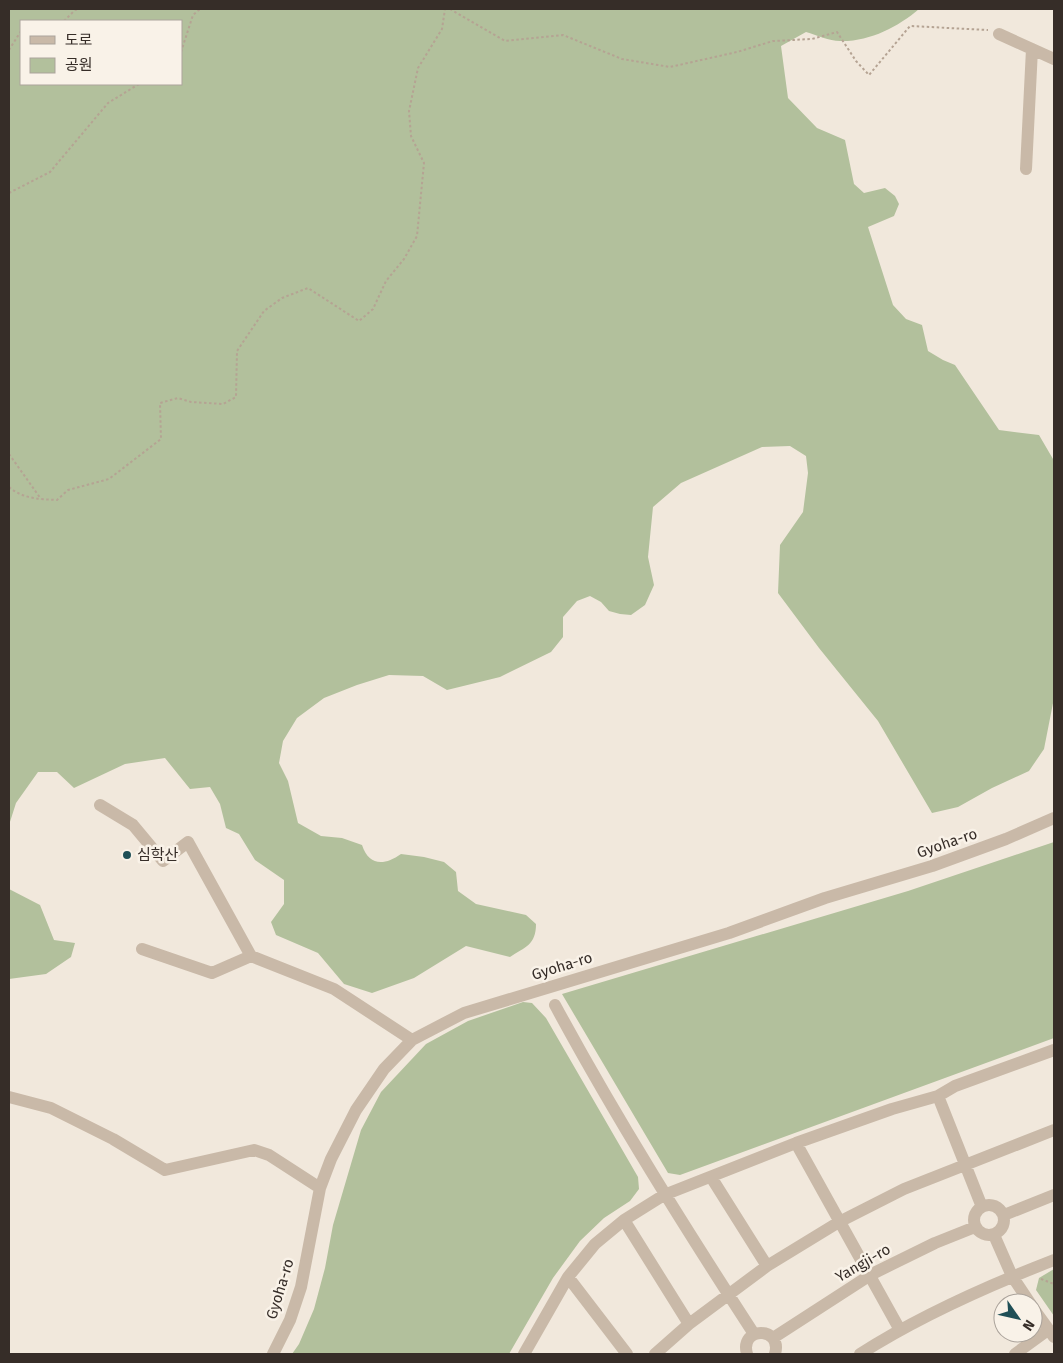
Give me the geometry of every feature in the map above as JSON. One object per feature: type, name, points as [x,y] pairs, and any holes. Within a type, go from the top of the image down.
[{"type":"street","points":[[999,34],[1054,59]]},
{"type":"street","points":[[1026,169],[1032,49]]},
{"type":"street","points":[[100,805],[134,825],[163,861],[188,842],[251,956],[334,989],[412,1040]]},
{"type":"street","name":"Gyoha-ro","points":[[273,1354],[290,1320],[301,1287],[320,1188],[331,1159],[356,1110],[384,1069],[412,1040],[464,1013],[729,933],[825,898],[932,866],[1006,839],[1054,818]]},
{"type":"street","points":[[142,949],[212,973],[251,956]]},
{"type":"street","points":[[555,1005],[664,1195],[754,1334]]},
{"type":"street","points":[[524,1354],[568,1277],[595,1244],[624,1220],[664,1195],[796,1143],[892,1109],[938,1096],[955,1086],[1054,1050]]},
{"type":"street","points":[[938,1096],[982,1207]]},
{"type":"street","points":[[9,1097],[51,1108],[113,1139],[165,1170],[254,1150],[269,1155],[320,1188]]},
{"type":"street","points":[[655,1354],[689,1324],[767,1266],[839,1222],[904,1189],[966,1163],[1054,1130]]},
{"type":"street","points":[[796,1143],[900,1330]]},
{"type":"street","points":[[711,1177],[767,1266]]},
{"type":"street","points":[[1004,1215],[1054,1195]]},
{"type":"street","points":[[992,1205],[997,1207],[1004,1215],[1005,1220],[1002,1229],[994,1235],[980,1233],[975,1227],[974,1214],[982,1207],[992,1205]]},
{"type":"street","points":[[624,1220],[689,1324]]},
{"type":"street","name":"Yangji-ro","points":[[773,1338],[870,1276],[935,1243],[975,1227]]},
{"type":"street","points":[[994,1235],[1012,1276],[1023,1293]]},
{"type":"street","points":[[860,1354],[900,1330],[954,1303],[1012,1276],[1054,1260]]},
{"type":"street","points":[[568,1277],[627,1354]]},
{"type":"street","points":[[1015,1354],[1051,1334],[1043,1322]]},
{"type":"street","points":[[747,1354],[747,1342],[754,1334],[764,1333],[773,1338],[777,1347],[775,1354]]},
{"type":"path","points":[[65,20],[74,10],[78,9]]},
{"type":"path","points":[[182,49],[193,15],[200,9]]},
{"type":"path","points":[[9,487],[17,494],[57,500],[68,490],[109,479],[161,439],[160,403],[178,398],[191,402],[223,404],[236,397],[236,351],[264,311],[282,298],[308,288],[359,321],[373,309],[386,281],[404,259],[417,236],[424,163],[411,136],[409,111],[418,68],[442,29],[445,9]]},
{"type":"path","points":[[450,9],[505,41],[563,34],[622,59],[670,68],[737,52],[773,41],[812,39],[837,32],[856,61],[869,75],[910,26],[987,30],[999,34]]},
{"type":"path","points":[[9,50],[20,33]]},
{"type":"path","points":[[9,193],[50,172],[108,103],[137,85]]},
{"type":"path","points":[[9,454],[41,499]]},
{"type":"path","points":[[1039,1278],[1054,1284]]},
{"type":"green space","points":[[9,9],[919,9],[902,22],[862,39],[836,41],[806,32],[781,46],[788,98],[817,128],[845,140],[854,184],[864,193],[885,188],[895,196],[899,204],[894,216],[868,227],[893,305],[906,319],[922,325],[928,351],[955,365],[999,430],[1039,435],[1053,459],[1054,698],[1044,749],[1029,771],[992,788],[958,807],[932,813],[878,721],[819,648],[778,593],[780,545],[803,512],[808,473],[806,456],[790,446],[762,447],[681,483],[653,507],[648,557],[654,585],[645,605],[631,615],[609,611],[601,602],[590,596],[577,601],[563,617],[563,637],[551,652],[500,677],[447,690],[423,676],[389,675],[324,698],[297,718],[283,741],[279,763],[288,781],[298,823],[321,836],[342,838],[362,845],[369,857],[378,862],[389,861],[401,854],[444,862],[456,872],[458,891],[476,904],[526,915],[536,924],[534,937],[529,945],[510,957],[466,946],[414,978],[372,993],[344,984],[318,953],[276,935],[271,922],[284,904],[284,880],[255,860],[239,834],[226,828],[220,804],[210,787],[190,789],[165,758],[125,764],[74,788],[57,772],[38,772],[16,803],[9,825]]},
{"type":"green space","points":[[1054,842],[1054,1038],[680,1175],[668,1173],[562,994],[908,891]]},
{"type":"green space","points":[[9,889],[40,905],[54,940],[75,943],[71,957],[46,974],[9,979]]},
{"type":"green space","points":[[523,1002],[532,1003],[546,1018],[638,1177],[639,1189],[630,1201],[604,1218],[580,1241],[553,1278],[509,1354],[292,1354],[299,1344],[314,1309],[325,1268],[333,1225],[361,1130],[381,1092],[426,1044],[468,1021]]},
{"type":"green space","points":[[1054,1269],[1054,1316],[1043,1300],[1043,1293],[1038,1293],[1036,1290],[1039,1278]]},
{"type":"place","name":"심학산","points":[[127,855]]}]
